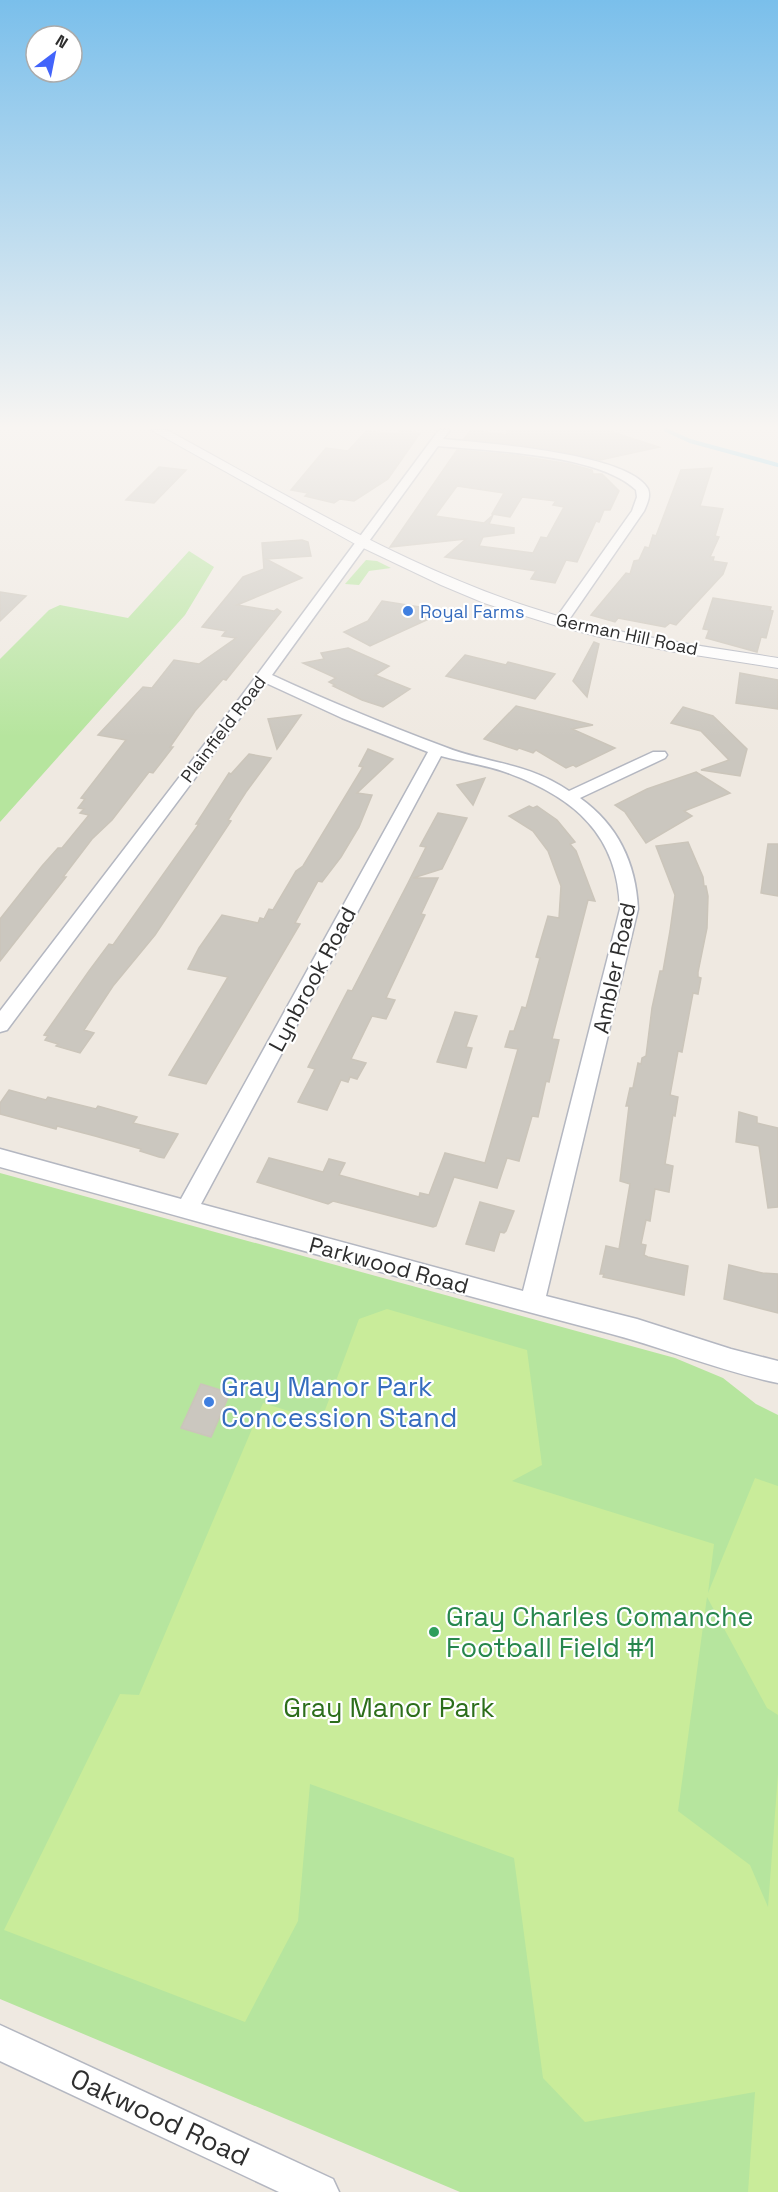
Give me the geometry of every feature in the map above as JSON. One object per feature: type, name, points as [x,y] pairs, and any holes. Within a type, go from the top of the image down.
[{"type":"street","name":"German Hill Road","points":[[345,532],[474,593],[561,621],[673,646],[778,663]]},
{"type":"street","name":"Plainfield Road","points":[[0,1026],[370,532]]},
{"type":"street","points":[[561,621],[623,532]]},
{"type":"street","name":"Ambler Road","points":[[263,676],[340,711],[437,750],[512,770],[547,784],[569,797],[600,825],[620,854],[629,880],[630,901],[561,1194],[532,1303]]},
{"type":"street","name":"Lynbrook Road","points":[[187,1209],[437,750]]},
{"type":"street","points":[[569,797],[659,754]]},
{"type":"street","name":"Parkwood Road","points":[[0,1158],[532,1303],[596,1318],[680,1343],[719,1358],[778,1372]]},
{"type":"street","name":"Oakwood Road","points":[[0,2043],[320,2192]]},
{"type":"green space","points":[[189,551],[214,567],[185,615],[0,822],[0,659],[49,610],[60,605],[128,618]]},
{"type":"green space","points":[[366,560],[377,561],[391,568],[369,571],[359,585],[345,584]]},
{"type":"green space","name":"Gray Manor Park","points":[[0,1173],[675,1358],[723,1378],[756,1404],[778,1415],[778,2192],[460,2192],[0,1999]]},
{"type":"green space","points":[[387,1309],[527,1350],[542,1465],[512,1481],[714,1544],[708,1593],[755,1478],[778,1486],[778,1715],[767,1708],[707,1597],[678,1811],[750,1865],[768,1907],[778,1774],[778,2192],[748,2192],[755,2092],[585,2122],[543,2078],[514,1858],[310,1784],[298,1921],[245,2022],[4,1930],[120,1694],[139,1695],[263,1403],[321,1421],[359,1319]]},
{"type":"building","points":[[400,532],[514,532],[483,537],[479,546],[533,553],[541,537],[547,538],[550,532],[591,532],[577,562],[566,560],[555,583],[531,579],[536,571],[445,557],[466,539],[390,547]]},
{"type":"building","points":[[657,532],[716,532],[715,536],[719,537],[710,557],[714,557],[713,561],[727,563],[723,574],[676,625],[670,623],[665,627],[618,618],[615,622],[591,615],[626,573],[630,574],[634,561],[639,560],[645,547],[649,548],[653,535],[656,536]]},
{"type":"building","points":[[302,540],[308,542],[311,556],[266,559],[302,578],[237,605],[274,611],[277,609],[281,612],[226,680],[223,679],[195,711],[170,747],[173,747],[153,773],[149,772],[112,820],[92,839],[63,877],[66,877],[0,961],[0,919],[42,866],[58,848],[62,848],[89,815],[80,813],[84,809],[78,808],[85,799],[81,798],[126,740],[98,735],[143,687],[152,688],[174,660],[199,664],[236,638],[222,636],[226,631],[202,627],[243,577],[264,569],[262,543]]},
{"type":"building","points":[[0,592],[26,596],[0,621]]},
{"type":"building","points":[[713,598],[771,607],[770,610],[773,611],[766,638],[761,637],[757,652],[706,638],[709,630],[703,629]]},
{"type":"building","points":[[382,601],[446,611],[370,646],[344,632],[368,621]]},
{"type":"building","points":[[594,642],[599,644],[587,697],[573,681]]},
{"type":"building","points":[[348,648],[389,666],[375,675],[410,689],[383,707],[333,686],[335,685],[329,682],[336,678],[303,663],[324,659],[321,653]]},
{"type":"building","points":[[465,655],[506,665],[508,662],[555,674],[535,699],[446,676]]},
{"type":"building","points":[[740,673],[778,680],[778,709],[736,703]]},
{"type":"building","points":[[516,706],[593,725],[572,729],[615,748],[576,767],[573,765],[566,768],[536,750],[533,753],[519,748],[517,750],[484,739]]},
{"type":"building","points":[[683,707],[713,716],[747,749],[740,776],[701,770],[729,760],[701,731],[671,723]]},
{"type":"building","points":[[301,715],[277,749],[268,719]]},
{"type":"building","points":[[368,749],[393,759],[357,793],[372,795],[359,827],[341,857],[322,882],[318,881],[295,923],[300,924],[206,1084],[169,1075],[228,977],[188,969],[199,948],[222,915],[258,923],[260,918],[264,919],[269,909],[273,910],[296,871],[303,866],[363,767],[359,766]]},
{"type":"building","points":[[249,754],[271,758],[246,792],[228,820],[231,821],[155,935],[113,986],[84,1030],[94,1033],[80,1053],[45,1040],[48,1036],[44,1035],[89,971],[109,944],[113,945],[199,824],[196,824],[229,773],[231,774]]},
{"type":"building","points":[[696,772],[730,793],[684,811],[692,816],[646,843],[625,812],[615,805],[647,789]]},
{"type":"building","points":[[485,778],[473,805],[457,785]]},
{"type":"building","points":[[529,806],[533,808],[537,806],[557,820],[575,842],[570,844],[576,851],[595,901],[588,900],[552,1039],[559,1040],[549,1082],[546,1081],[538,1117],[532,1116],[519,1161],[507,1158],[497,1188],[454,1177],[436,1226],[433,1227],[333,1201],[328,1204],[257,1182],[269,1158],[323,1172],[329,1159],[345,1163],[339,1175],[419,1197],[420,1193],[429,1195],[445,1153],[485,1163],[518,1049],[505,1047],[510,1031],[514,1031],[522,1007],[526,1008],[540,958],[536,957],[548,916],[559,918],[561,886],[548,851],[533,831],[509,816]]},
{"type":"building","points":[[438,813],[467,818],[442,869],[413,878],[438,878],[421,914],[425,915],[386,998],[395,1000],[386,1019],[372,1016],[351,1059],[366,1063],[357,1079],[350,1077],[348,1082],[341,1080],[327,1110],[298,1102],[315,1069],[308,1067],[348,990],[352,991],[408,883],[426,847],[420,846]]},
{"type":"building","points":[[688,842],[703,877],[704,886],[706,886],[707,928],[698,972],[698,977],[701,978],[698,994],[693,993],[682,1052],[678,1051],[670,1095],[678,1097],[665,1164],[673,1166],[669,1192],[655,1189],[650,1221],[646,1220],[641,1244],[646,1245],[644,1255],[648,1257],[688,1266],[684,1295],[603,1277],[604,1274],[600,1274],[606,1246],[619,1249],[630,1184],[620,1181],[629,1106],[626,1106],[630,1088],[633,1088],[638,1063],[641,1064],[642,1058],[646,1056],[652,1008],[660,971],[663,971],[675,895],[656,846]]},
{"type":"building","points":[[768,844],[778,844],[778,896],[761,893]]},
{"type":"building","points":[[455,1012],[477,1016],[466,1047],[472,1048],[466,1068],[437,1062]]},
{"type":"building","points":[[9,1090],[46,1100],[48,1097],[96,1109],[98,1106],[137,1117],[133,1123],[178,1134],[164,1158],[159,1157],[140,1151],[141,1149],[95,1136],[57,1126],[56,1129],[0,1114],[0,1103]]},
{"type":"building","points":[[739,1112],[757,1117],[757,1123],[778,1128],[778,1207],[768,1208],[759,1146],[736,1142]]},
{"type":"building","points":[[480,1202],[514,1211],[506,1231],[500,1232],[494,1251],[466,1244]]},
{"type":"building","points":[[729,1265],[762,1273],[778,1274],[778,1313],[724,1299]]},
{"type":"building","name":"Gray Manor Park Concession Stand","points":[[201,1384],[230,1393],[211,1437],[181,1428]]},
{"type":"place","name":"Royal Farms","points":[[408,611]]},
{"type":"place","name":"Gray Manor Park Concession Stand","points":[[209,1402]]},
{"type":"place","name":"Gray Charles Comanche Football Field #1","points":[[434,1632]]}]
